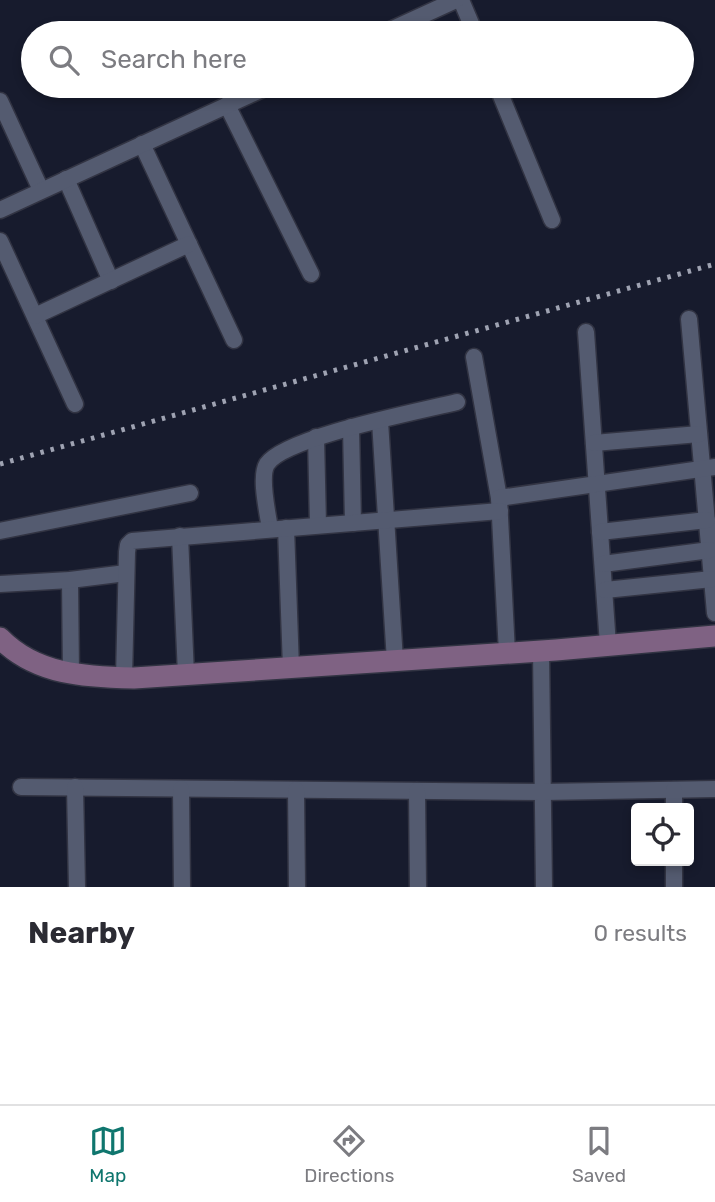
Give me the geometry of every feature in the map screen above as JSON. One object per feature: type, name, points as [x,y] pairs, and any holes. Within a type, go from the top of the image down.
[{"type":"main road","points":[[0,638],[28,660],[71,675],[124,678],[541,651],[715,636]]},
{"type":"street","points":[[410,21],[456,0]]},
{"type":"street","points":[[461,0],[470,21]]},
{"type":"street","points":[[0,209],[243,98]]},
{"type":"street","points":[[502,98],[552,220]]},
{"type":"street","points":[[0,101],[41,191]]},
{"type":"street","points":[[228,105],[311,274]]},
{"type":"street","points":[[142,144],[234,340]]},
{"type":"street","points":[[66,179],[111,281]]},
{"type":"street","points":[[0,242],[75,404]]},
{"type":"street","points":[[35,316],[189,244]]},
{"type":"street","points":[[689,319],[699,435],[709,468],[707,520],[715,612]]},
{"type":"street","points":[[586,332],[608,645]]},
{"type":"street","points":[[474,357],[499,505],[507,653]]},
{"type":"street","points":[[291,668],[278,528],[264,478],[265,466],[285,451],[316,437],[457,402]]},
{"type":"street","points":[[380,421],[395,661]]},
{"type":"street","points":[[351,428],[353,523]]},
{"type":"street","points":[[594,443],[699,435]]},
{"type":"street","points":[[316,437],[318,525]]},
{"type":"street","points":[[124,678],[127,552],[132,541],[386,520],[499,505],[596,484],[709,468]]},
{"type":"street","points":[[0,531],[190,493]]},
{"type":"street","points":[[600,532],[707,520]]},
{"type":"street","points":[[180,536],[186,675]]},
{"type":"street","points":[[603,564],[709,550]]},
{"type":"street","points":[[0,584],[127,573]]},
{"type":"street","points":[[605,590],[712,579]]},
{"type":"street","points":[[70,580],[71,675]]},
{"type":"street","points":[[541,651],[544,887]]},
{"type":"street","points":[[21,787],[543,792],[715,789]]},
{"type":"street","points":[[75,787],[77,887]]},
{"type":"street","points":[[181,789],[182,887]]},
{"type":"street","points":[[296,790],[297,887]]},
{"type":"street","points":[[674,790],[674,803]]},
{"type":"street","points":[[417,791],[418,887]]},
{"type":"street","points":[[674,866],[674,887]]},
{"type":"railway","points":[[0,464],[715,264]]}]
